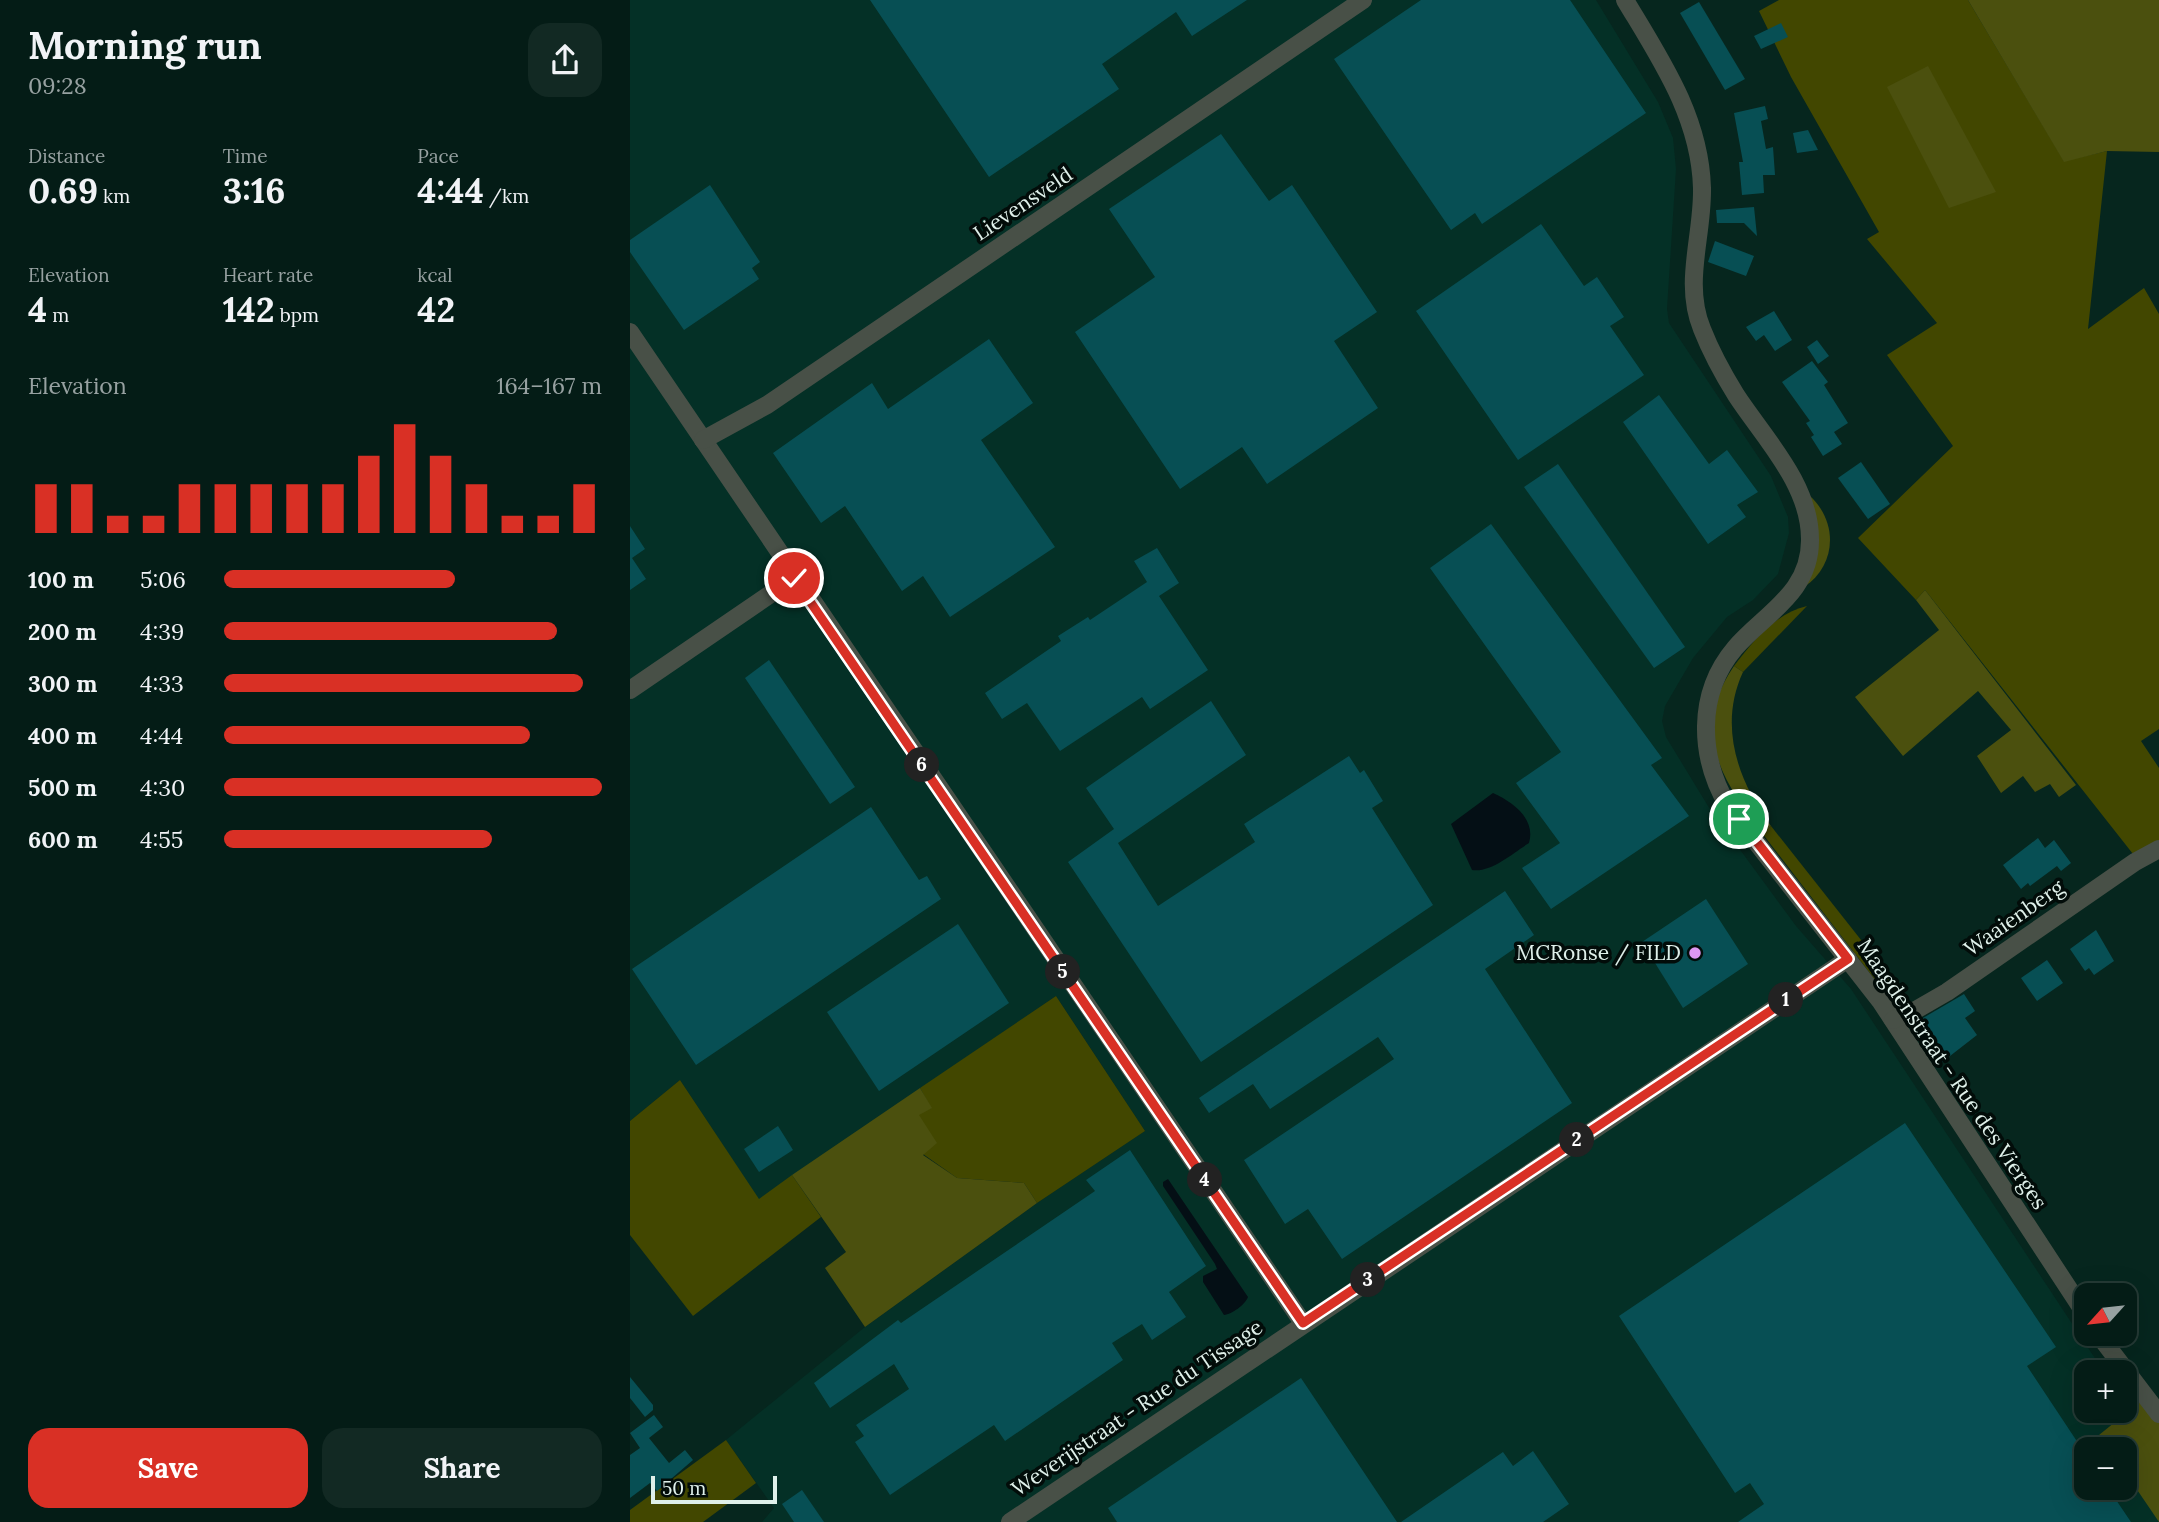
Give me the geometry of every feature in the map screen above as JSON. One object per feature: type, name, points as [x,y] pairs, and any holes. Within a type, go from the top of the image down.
[{"type":"street","name":"Lievensveld","points":[[704,440],[766,405],[1363,0]]},
{"type":"street","name":"Maagdenstraat - Rue des Vierges","points":[[1625,0],[1682,101],[1697,141],[1702,191],[1693,257],[1694,297],[1701,329],[1725,378],[1793,478],[1811,537],[1802,570],[1787,600],[1734,649],[1717,677],[1707,707],[1707,755],[1715,782],[1728,806],[1893,1020],[2074,1297]]},
{"type":"street","points":[[630,332],[794,578],[1303,1323]]},
{"type":"street","points":[[630,690],[794,578]]},
{"type":"street","name":"Waaienberg","points":[[1893,1020],[1947,992],[2135,862],[2159,849]]},
{"type":"street","name":"Weverijstraat - Rue du Tissage","points":[[1010,1522],[1848,959]]},
{"type":"street","points":[[2107,1346],[2159,1414]]},
{"type":"shaded area","points":[[630,0],[1596,0],[1658,102],[1673,138],[1676,169],[1667,309],[1669,323],[1771,476],[1788,517],[1789,533],[1778,574],[1753,600],[1727,617],[1693,658],[1665,706],[1662,721],[1666,737],[1708,806],[1796,926],[1851,989],[2074,1327],[2074,1346],[2087,1346],[2096,1360],[2074,1360],[2074,1423],[2137,1423],[2137,1410],[2159,1433],[2159,1522],[762,1522],[774,1508],[726,1440],[865,1327],[1037,1203],[1145,1131],[1056,996],[759,1200],[680,1080],[630,1121]]},
{"type":"shaded area","points":[[1779,0],[1968,0],[2064,161],[2107,151],[2088,329],[2144,288],[2159,314],[2159,729],[2141,741],[2159,768],[2159,843],[2133,854],[1925,590],[1916,600],[1858,538],[1953,446],[1887,355],[1937,323],[1867,239],[1879,232],[1791,77],[1759,11]]},
{"type":"shaded area","points":[[1807,606],[1743,672],[1734,666],[1775,621]]},
{"type":"shaded area","points":[[1493,793],[1521,812],[1529,826],[1529,843],[1494,865],[1472,870],[1451,824]]},
{"type":"shaded area","points":[[1771,826],[1910,1002],[1889,998],[1762,833]]},
{"type":"shaded area","points":[[1056,996],[1145,1131],[1037,1203],[1024,1183],[957,1178],[923,1154],[918,1114],[931,1108],[920,1088]]},
{"type":"shaded area","points":[[680,1080],[759,1199],[792,1175],[821,1217],[693,1316],[630,1235],[630,1121]]},
{"type":"shaded area","points":[[1168,1179],[1248,1297],[1231,1313],[1224,1315],[1203,1282],[1203,1276],[1217,1269],[1163,1186],[1163,1182]]},
{"type":"shaded area","points":[[726,1440],[756,1483],[703,1522],[630,1522],[630,1510]]},
{"type":"green space","points":[[1968,0],[2159,0],[2159,152],[2107,151],[2064,162]]},
{"type":"green space","points":[[1928,66],[1996,192],[1949,208],[1887,87]]},
{"type":"green space","points":[[1810,496],[1826,519],[1830,544],[1823,568],[1804,587]]},
{"type":"green space","points":[[1925,590],[2076,785],[2059,797],[2050,784],[2035,792],[2023,776],[2001,793],[1977,756],[2011,730],[1978,691],[1903,756],[1855,697],[1939,630],[1916,600]]},
{"type":"green space","points":[[1734,666],[1743,672],[1732,713],[1735,752],[1749,791],[1771,826],[1762,833],[1734,793],[1716,753],[1714,712],[1721,689]]},
{"type":"green space","points":[[920,1088],[932,1108],[919,1115],[937,1143],[923,1155],[957,1178],[1024,1183],[1037,1203],[865,1327],[825,1268],[846,1252],[792,1175]]},
{"type":"green space","points":[[2140,1402],[2159,1423],[2159,1522],[2137,1490],[2137,1437],[2099,1435],[2114,1423],[2137,1423],[2137,1404]]},
{"type":"building","points":[[870,0],[1247,0],[1192,36],[1176,12],[1102,64],[1119,89],[989,177]]},
{"type":"building","points":[[1421,0],[1570,0],[1646,113],[1482,224],[1475,213],[1451,230],[1334,59]]},
{"type":"building","points":[[1699,2],[1745,79],[1725,90],[1680,13]]},
{"type":"building","points":[[1781,23],[1788,37],[1761,49],[1754,36]]},
{"type":"building","points":[[1765,106],[1768,119],[1761,121],[1766,149],[1773,147],[1775,175],[1763,175],[1764,193],[1742,195],[1739,162],[1743,162],[1734,113]]},
{"type":"building","points":[[1808,130],[1818,150],[1797,153],[1793,133]]},
{"type":"building","points":[[1221,134],[1269,201],[1292,185],[1377,312],[1334,341],[1378,408],[1267,484],[1242,447],[1180,489],[1075,332],[1155,277],[1109,209]]},
{"type":"building","points":[[710,185],[760,262],[752,268],[759,279],[684,330],[630,252],[630,240]]},
{"type":"building","points":[[1754,207],[1757,236],[1744,223],[1717,223],[1716,210]]},
{"type":"building","points":[[1541,224],[1584,286],[1597,277],[1624,317],[1610,326],[1644,375],[1518,460],[1416,311]]},
{"type":"building","points":[[1715,241],[1754,256],[1746,276],[1708,262]]},
{"type":"building","points":[[1774,311],[1792,340],[1775,351],[1764,335],[1756,341],[1746,327]]},
{"type":"building","points":[[989,339],[1033,403],[981,440],[1055,547],[950,617],[923,576],[902,591],[845,506],[821,523],[773,453],[872,383],[888,409]]},
{"type":"building","points":[[1817,340],[1829,356],[1818,364],[1807,347]]},
{"type":"building","points":[[1812,361],[1828,382],[1824,385],[1848,423],[1834,432],[1842,444],[1823,456],[1811,437],[1814,435],[1806,423],[1810,421],[1782,382]]},
{"type":"building","points":[[1659,395],[1709,464],[1727,450],[1758,492],[1737,505],[1746,517],[1708,544],[1623,422]]},
{"type":"building","points":[[1861,462],[1890,504],[1868,519],[1838,478]]},
{"type":"building","points":[[1558,464],[1685,647],[1654,668],[1524,487]]},
{"type":"building","points":[[1491,524],[1662,758],[1651,765],[1689,816],[1551,909],[1522,868],[1560,843],[1516,783],[1561,752],[1430,568]]},
{"type":"building","points":[[630,526],[645,549],[632,558],[646,579],[630,590]]},
{"type":"building","points":[[1157,548],[1179,583],[1159,596],[1208,670],[1150,709],[1142,697],[1060,751],[1027,703],[1002,719],[985,693],[1061,641],[1058,636],[1088,617],[1090,620],[1147,582],[1134,561]]},
{"type":"building","points":[[769,660],[855,787],[830,804],[745,678]]},
{"type":"building","points":[[1211,701],[1246,755],[1118,843],[1158,906],[1255,842],[1244,824],[1349,756],[1360,773],[1364,770],[1383,801],[1372,808],[1433,905],[1201,1062],[1068,862],[1114,829],[1086,788]]},
{"type":"building","points":[[871,807],[919,880],[927,876],[941,899],[696,1065],[632,969]]},
{"type":"building","points":[[2038,838],[2045,848],[2054,840],[2071,863],[2061,871],[2057,866],[2030,886],[2028,883],[2021,889],[2003,865]]},
{"type":"building","points":[[1505,891],[1534,935],[1485,969],[1572,1103],[1342,1259],[1308,1209],[1285,1224],[1244,1160],[1394,1059],[1378,1037],[1270,1109],[1253,1084],[1209,1113],[1199,1098]]},
{"type":"building","name":"MCRonse / FILD","points":[[1706,899],[1748,964],[1683,1008],[1642,942]]},
{"type":"building","points":[[958,924],[1009,1003],[879,1091],[827,1012]]},
{"type":"building","points":[[2096,930],[2114,961],[2094,975],[2089,968],[2085,971],[2070,949]]},
{"type":"building","points":[[2047,960],[2063,983],[2037,1001],[2021,978]]},
{"type":"building","points":[[1964,994],[1975,1011],[1965,1018],[1977,1035],[1941,1063],[1911,1025]]},
{"type":"building","points":[[1905,1123],[2056,1347],[2027,1366],[2074,1437],[2074,1500],[2116,1500],[2131,1522],[1738,1522],[1764,1504],[1750,1483],[1735,1493],[1619,1316]]},
{"type":"building","points":[[778,1126],[793,1150],[759,1172],[744,1149]]},
{"type":"building","points":[[1130,1150],[1206,1266],[1169,1292],[1186,1317],[1152,1340],[1142,1324],[1112,1343],[1123,1360],[1005,1441],[994,1425],[890,1495],[855,1442],[864,1436],[856,1425],[909,1389],[894,1364],[830,1408],[814,1383],[898,1320],[901,1323],[1095,1191],[1086,1180]]},
{"type":"building","points":[[630,1377],[653,1405],[653,1410],[645,1417],[630,1398]]},
{"type":"building","points":[[1301,1378],[1397,1522],[1117,1522],[1108,1508]]},
{"type":"building","points":[[654,1415],[663,1427],[649,1438],[669,1463],[685,1450],[693,1460],[657,1491],[650,1483],[630,1498],[630,1455],[640,1448],[630,1433]]},
{"type":"building","points":[[1533,1451],[1569,1504],[1543,1522],[1401,1522],[1503,1452],[1513,1466]]},
{"type":"building","points":[[802,1490],[824,1522],[794,1522],[782,1504]]},
{"type":"place","name":"MCRonse / FILD","points":[[1695,953]]},
{"type":"route","points":[[794,578],[1303,1323],[1848,959],[1739,819]]}]
